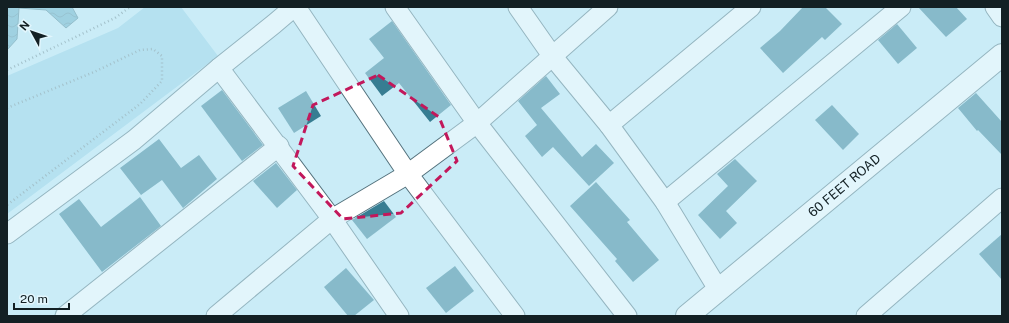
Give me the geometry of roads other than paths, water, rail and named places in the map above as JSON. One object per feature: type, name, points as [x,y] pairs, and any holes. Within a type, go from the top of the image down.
[{"type":"street","points":[[7,234],[134,140],[219,68],[295,7],[408,174],[515,316]]},
{"type":"street","points":[[395,7],[477,123],[627,316]]},
{"type":"street","points":[[518,7],[553,57],[609,125],[665,202],[718,289]]},
{"type":"street","points":[[216,316],[332,220],[408,174],[477,123],[608,7]]},
{"type":"street","points":[[609,125],[751,7]]},
{"type":"street","points":[[665,202],[901,7]]},
{"type":"street","points":[[995,7],[1002,17]]},
{"type":"street","name":"60 FEET ROAD","points":[[687,316],[1002,55]]},
{"type":"street","points":[[219,68],[279,146],[332,220],[393,314]]},
{"type":"street","points":[[65,316],[279,146]]},
{"type":"street","points":[[866,316],[1002,198]]},
{"type":"water","points":[[7,7],[72,7],[78,18],[66,28],[46,10],[19,8],[17,39],[7,50]]}]
